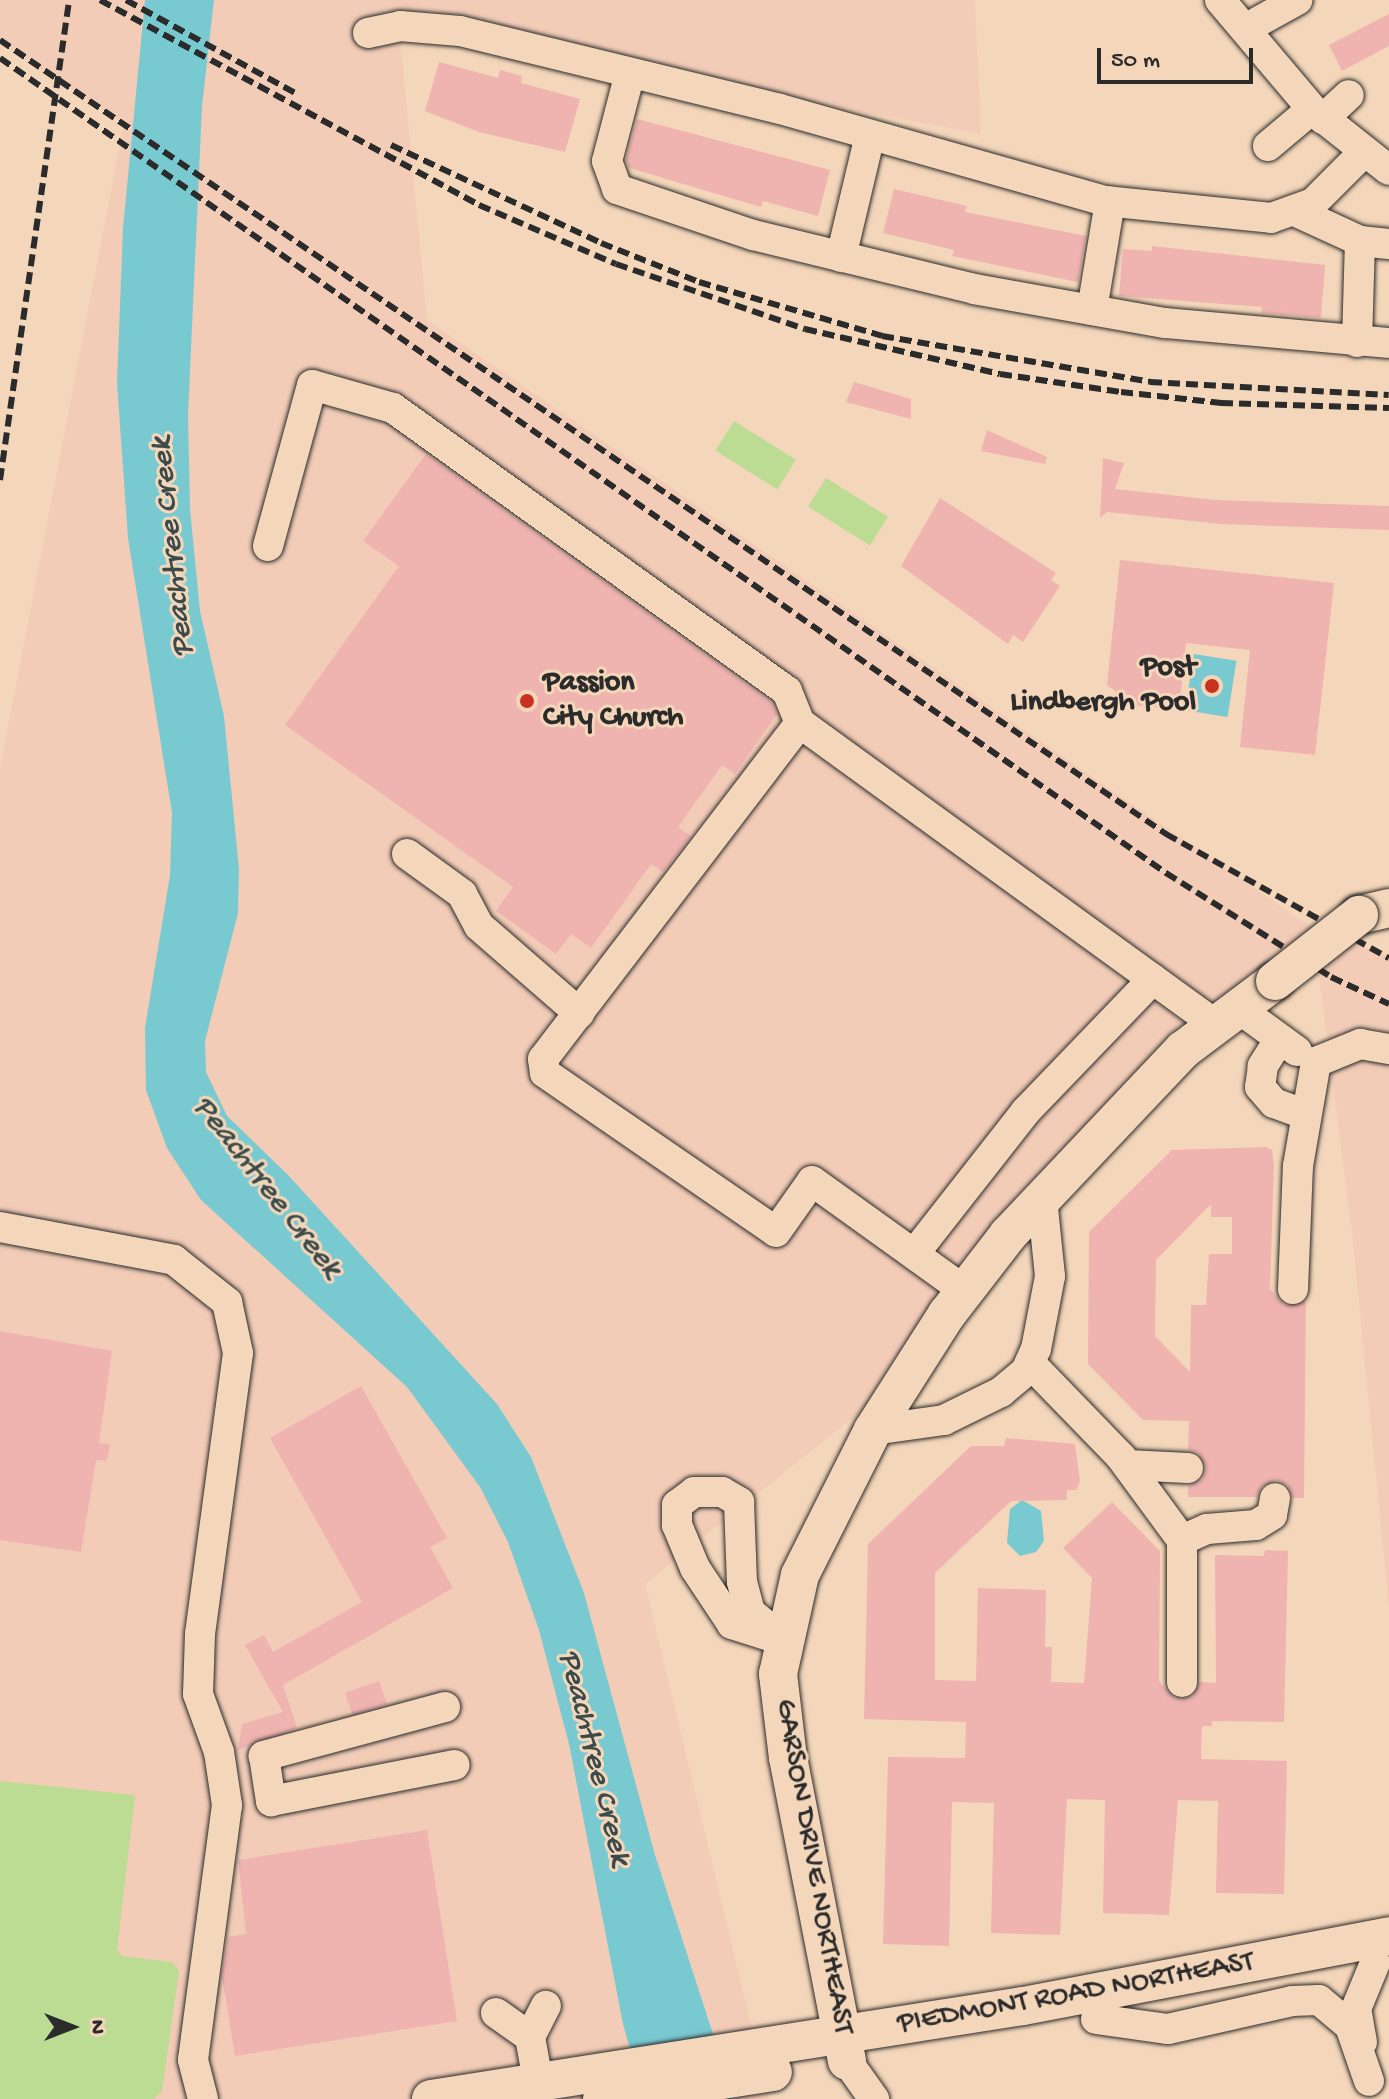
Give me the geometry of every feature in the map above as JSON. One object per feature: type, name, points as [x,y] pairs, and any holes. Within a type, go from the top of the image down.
[{"type":"main road","name":"GARSON DRIVE NORTHEAST","points":[[844,2048],[788,1758],[778,1674],[800,1575],[873,1430],[965,1291],[1042,1199],[1183,1050],[1374,912]]},
{"type":"main road","name":"PIEDMONT ROAD NORTHEAST","points":[[844,2048],[1178,1980],[1384,1953]]},
{"type":"main road","name":"PIEDMONT ROAD NORTHEAST","points":[[431,2099],[538,2081],[788,2056],[1096,2019],[1384,1953]]},
{"type":"main road","name":"PIEDMONT ROAD NORTHEAST","points":[[602,2099],[788,2056]]},
{"type":"street","points":[[1220,0],[1317,114],[1362,154],[1389,170]]},
{"type":"street","points":[[1245,29],[1297,0]]},
{"type":"street","points":[[368,33],[400,26],[439,28],[630,73],[1110,201],[1271,218],[1297,212],[1362,154]]},
{"type":"street","points":[[630,73],[607,161],[617,189],[753,235],[974,289],[1092,310],[1357,342],[1389,343]]},
{"type":"street","points":[[1268,146],[1349,95]]},
{"type":"street","points":[[841,257],[870,135]]},
{"type":"street","points":[[1092,310],[1110,201]]},
{"type":"street","points":[[1297,212],[1375,242],[1357,342]]},
{"type":"street","points":[[268,546],[312,385],[393,408],[787,691],[800,723],[1153,979],[1279,1040],[1316,1062]]},
{"type":"street","points":[[800,723],[543,1059],[545,1073],[776,1232],[812,1181],[965,1291]]},
{"type":"street","points":[[407,854],[462,894],[479,926],[579,1013]]},
{"type":"street","points":[[914,1254],[1026,1111],[1153,979]]},
{"type":"street","points":[[1279,1040],[1263,1066],[1260,1087],[1274,1103],[1303,1125]]},
{"type":"street","points":[[1316,1062],[1360,1044],[1389,1049]]},
{"type":"street","points":[[1293,1289],[1303,1125],[1316,1062]]},
{"type":"street","points":[[873,1430],[944,1420],[1001,1392],[1030,1363],[1050,1276],[1042,1199]]},
{"type":"street","points":[[0,1227],[174,1260],[227,1302],[238,1353],[200,1634],[198,1694],[224,1784],[227,1805],[193,2060],[203,2099]]},
{"type":"street","points":[[1030,1363],[1054,1386],[1076,1386],[1085,1392],[1121,1436],[1124,1461],[1182,1540],[1182,1682]]},
{"type":"street","points":[[1124,1461],[1188,1468]]},
{"type":"street","points":[[694,1492],[722,1492],[739,1502],[742,1582],[750,1612],[785,1641],[732,1624],[695,1568],[677,1525],[677,1505],[694,1492]]},
{"type":"street","points":[[1182,1540],[1207,1529],[1256,1525],[1272,1515],[1275,1498]]},
{"type":"street","points":[[445,1707],[264,1756],[271,1801],[455,1765]]},
{"type":"street","points":[[224,1784],[267,1776]]},
{"type":"street","points":[[1371,2090],[1356,2009],[1384,1953]]},
{"type":"street","points":[[1096,2019],[1168,2029],[1292,2001],[1319,2000],[1350,2026],[1371,2090]]},
{"type":"street","points":[[538,2081],[530,2037],[546,2006]]},
{"type":"street","points":[[496,2013],[530,2037]]},
{"type":"street","points":[[844,2048],[874,2099]]},
{"type":"shaded area","points":[[0,0],[975,0],[981,134],[399,26],[427,320],[1314,929],[1389,956],[1389,1608],[1352,1232],[1313,930],[912,1370],[645,1584],[769,2099],[0,2099],[0,768],[124,123],[0,43]]},
{"type":"green space","points":[[734,421],[796,460],[777,489],[715,451]]},
{"type":"green space","points":[[826,478],[888,517],[870,546],[808,507]]},
{"type":"green space","points":[[0,1781],[135,1795],[117,1950],[122,1956],[172,1962],[179,1971],[162,2091],[154,2099],[0,2099]]},
{"type":"water","name":"Peachtree Creek","points":[[145,0],[214,0],[202,106],[188,415],[190,509],[200,611],[224,716],[239,869],[238,913],[205,1041],[206,1072],[227,1116],[288,1175],[497,1404],[531,1457],[584,1593],[655,1855],[734,2099],[644,2099],[623,2024],[569,1744],[539,1630],[508,1542],[480,1487],[407,1387],[201,1200],[167,1148],[146,1090],[145,1028],[170,875],[172,813],[128,538],[117,383],[123,228]]},
{"type":"water","name":"Post Lindbergh Pool","points":[[1194,654],[1236,661],[1228,717],[1185,710]]},
{"type":"water","points":[[1022,1500],[1041,1511],[1044,1541],[1036,1552],[1020,1556],[1007,1543],[1010,1509]]},
{"type":"building","points":[[1389,14],[1389,46],[1342,71],[1329,45]]},
{"type":"building","points":[[439,62],[498,78],[500,70],[522,76],[521,83],[580,99],[565,152],[479,132],[425,111]]},
{"type":"building","points":[[637,119],[830,170],[818,216],[763,201],[761,207],[629,168],[626,160]]},
{"type":"building","points":[[894,189],[967,206],[965,212],[1086,236],[1078,282],[952,256],[954,250],[883,233]]},
{"type":"building","points":[[1152,246],[1325,265],[1321,318],[1261,313],[1262,307],[1119,296],[1123,249],[1152,251]]},
{"type":"building","points":[[854,382],[911,399],[911,419],[846,402]]},
{"type":"building","points":[[987,430],[1047,457],[1045,464],[981,451]]},
{"type":"building","name":"Passion City Church","points":[[426,454],[772,703],[777,714],[735,774],[722,765],[678,827],[691,836],[663,872],[651,864],[591,948],[571,934],[556,954],[496,911],[513,887],[285,725],[399,566],[363,541]]},
{"type":"building","points":[[1103,458],[1124,463],[1115,489],[1215,500],[1389,506],[1389,530],[1220,524],[1107,512],[1100,518]]},
{"type":"building","points":[[940,498],[1056,573],[1051,580],[1060,586],[1023,642],[1013,635],[1008,644],[901,566]]},
{"type":"building","points":[[1120,560],[1334,583],[1315,755],[1240,747],[1250,650],[1186,643],[1179,710],[1134,705],[1107,685]]},
{"type":"building","points":[[1266,1147],[1272,1150],[1270,1289],[1284,1305],[1306,1301],[1304,1498],[1293,1498],[1287,1485],[1277,1480],[1262,1486],[1257,1497],[1188,1497],[1188,1486],[1203,1478],[1206,1468],[1198,1453],[1188,1450],[1189,1421],[1143,1420],[1088,1364],[1089,1232],[1172,1150]],"holes":[[[1211,1204],[1211,1217],[1232,1217],[1232,1254],[1209,1254],[1206,1305],[1191,1305],[1190,1372],[1155,1336],[1156,1260]]]},
{"type":"building","points":[[0,1331],[112,1351],[99,1443],[110,1444],[107,1461],[96,1460],[81,1552],[0,1540]]},
{"type":"building","points":[[361,1386],[447,1538],[430,1547],[453,1588],[283,1685],[297,1728],[238,1750],[242,1724],[283,1712],[245,1645],[264,1635],[273,1652],[362,1602],[270,1438]]},
{"type":"building","points":[[1006,1438],[1075,1444],[1080,1481],[1076,1490],[1067,1490],[1067,1500],[1011,1501],[935,1573],[935,1680],[976,1681],[978,1588],[1046,1590],[1045,1647],[1052,1647],[1051,1682],[1084,1683],[1092,1578],[1063,1548],[1112,1502],[1160,1551],[1159,1681],[1174,1698],[1192,1697],[1200,1682],[1216,1683],[1215,1555],[1264,1556],[1265,1550],[1288,1551],[1284,1722],[1212,1721],[1212,1726],[1202,1726],[1201,1759],[1287,1761],[1284,1894],[1216,1893],[1218,1801],[1178,1800],[1169,1915],[1103,1913],[1105,1800],[1067,1799],[1060,1935],[991,1933],[994,1803],[952,1802],[949,1946],[883,1944],[888,1757],[965,1758],[966,1722],[864,1719],[868,1544],[971,1446],[1004,1446]]},
{"type":"building","points":[[379,1681],[387,1704],[353,1715],[345,1693]]},
{"type":"building","points":[[427,1830],[457,2021],[235,2056],[222,1977],[228,1937],[246,1934],[238,1860]]},
{"type":"railway","points":[[0,480],[69,0]]},
{"type":"railway","points":[[100,0],[479,205],[616,264],[805,329],[1000,374],[1121,392],[1221,403],[1389,408]]},
{"type":"railway","points":[[126,0],[299,95]]},
{"type":"railway","points":[[0,40],[1166,834],[1389,958]]},
{"type":"railway","points":[[0,58],[1166,873],[1331,977],[1389,1004]]},
{"type":"railway","points":[[391,145],[601,243],[699,282],[882,336],[1150,382],[1389,395]]},
{"type":"place","name":"Post Lindbergh Pool","points":[[1212,686]]},
{"type":"place","name":"Passion City Church","points":[[527,701]]}]
